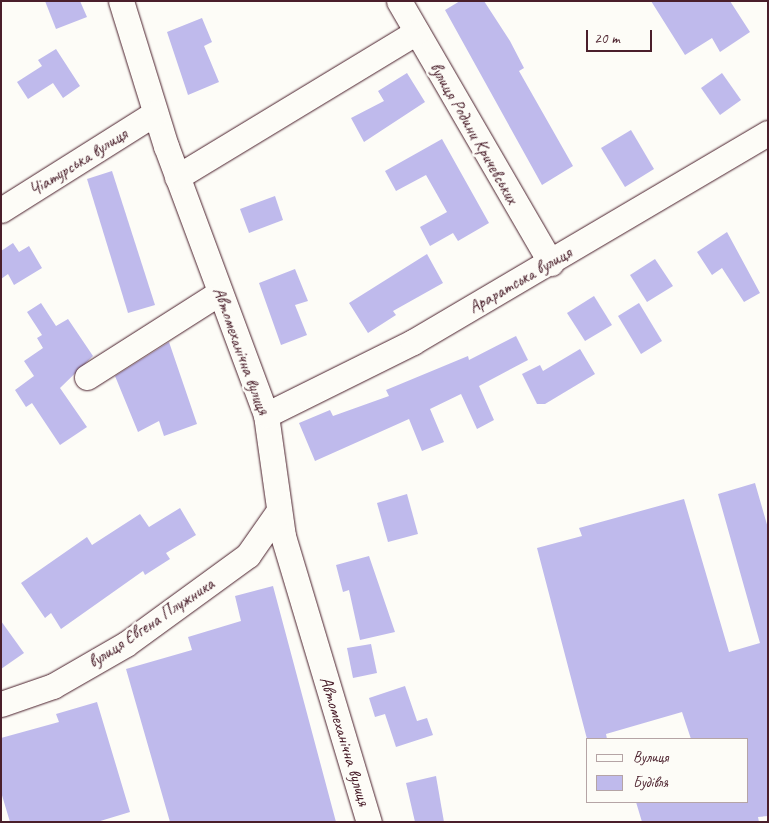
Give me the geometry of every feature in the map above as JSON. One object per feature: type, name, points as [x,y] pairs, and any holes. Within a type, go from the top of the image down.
[{"type":"street","name":"Автомеханічна вулиця","points":[[121,1],[155,113],[177,177],[219,294],[266,415],[278,512],[369,822]]},
{"type":"street","name":"вулиця Родини Кричевських","points":[[399,1],[551,263]]},
{"type":"street","points":[[177,177],[416,32]]},
{"type":"street","name":"Чіатурська вулиця","points":[[1,210],[155,113]]},
{"type":"street","name":"Араратська вулиця","points":[[266,415],[414,342],[551,263],[663,191],[768,133]]},
{"type":"street","points":[[87,377],[219,294]]},
{"type":"street","name":"вулиця Євгена Плужника","points":[[1,704],[53,686],[126,644],[248,555],[278,512]]},
{"type":"building","points":[[45,1],[80,1],[87,17],[56,29]]},
{"type":"building","points":[[460,1],[484,1],[510,41],[524,68],[519,71],[573,166],[542,185],[445,10]]},
{"type":"building","points":[[651,1],[730,1],[750,32],[720,52],[712,38],[685,55]]},
{"type":"building","points":[[202,18],[212,42],[204,46],[219,82],[188,95],[167,32]]},
{"type":"building","points":[[56,49],[80,86],[63,98],[53,83],[28,99],[17,82],[42,66],[38,60]]},
{"type":"building","points":[[407,73],[425,102],[364,142],[351,118],[384,101],[378,91]]},
{"type":"building","points":[[722,73],[741,100],[720,115],[701,88]]},
{"type":"building","points":[[631,130],[654,169],[625,187],[601,148]]},
{"type":"building","points":[[442,139],[489,223],[458,241],[453,233],[430,246],[420,227],[447,212],[426,175],[396,191],[385,171]]},
{"type":"building","points":[[112,171],[155,305],[128,313],[87,179]]},
{"type":"building","points":[[275,196],[283,220],[249,233],[240,209]]},
{"type":"building","points":[[727,232],[760,293],[744,302],[722,268],[712,275],[697,252]]},
{"type":"building","points":[[13,243],[19,252],[29,246],[42,268],[14,285],[8,274],[1,279],[1,251]]},
{"type":"building","points":[[427,254],[443,283],[393,311],[396,315],[368,333],[349,303]]},
{"type":"building","points":[[655,259],[673,286],[647,302],[630,275]]},
{"type":"building","points":[[295,269],[308,301],[295,305],[307,335],[281,345],[259,283]]},
{"type":"building","points":[[594,296],[612,325],[585,341],[567,313]]},
{"type":"building","points":[[41,303],[56,326],[68,319],[93,356],[60,388],[87,427],[60,445],[32,403],[26,407],[15,390],[34,376],[24,361],[43,348],[37,338],[42,335],[27,312]]},
{"type":"building","points":[[639,303],[662,341],[641,354],[618,316]]},
{"type":"building","points":[[516,336],[528,360],[479,386],[494,420],[477,429],[461,394],[430,409],[444,442],[422,451],[409,419],[315,461],[299,423],[330,410],[333,416],[389,396],[386,390],[468,356],[469,360]]},
{"type":"building","points":[[169,342],[197,424],[164,436],[159,421],[138,432],[115,376]]},
{"type":"building","points":[[580,349],[595,374],[545,404],[537,404],[522,374],[540,365],[543,371]]},
{"type":"building","points":[[755,483],[768,528],[768,816],[758,817],[759,822],[642,822],[636,803],[749,803],[749,738],[691,738],[682,712],[606,734],[607,738],[587,738],[537,548],[582,536],[579,528],[684,499],[729,652],[760,643],[718,494]]},
{"type":"building","points":[[407,494],[418,534],[388,542],[377,503]]},
{"type":"building","points":[[180,508],[196,535],[166,553],[170,559],[145,575],[143,571],[61,629],[51,613],[45,618],[21,583],[87,537],[92,545],[140,514],[149,527]]},
{"type":"building","points":[[369,556],[395,632],[360,640],[349,590],[343,592],[336,565]]},
{"type":"building","points":[[273,586],[336,822],[170,822],[126,669],[192,650],[188,637],[241,621],[235,596]]},
{"type":"building","points":[[1,621],[24,653],[1,669]]},
{"type":"building","points":[[371,644],[377,673],[353,678],[347,648]]},
{"type":"building","points":[[405,686],[417,721],[427,718],[433,735],[396,747],[385,714],[375,717],[369,698]]},
{"type":"building","points":[[97,702],[130,812],[97,822],[10,822],[1,792],[1,738],[59,722],[56,714]]},
{"type":"building","points":[[436,776],[444,822],[415,822],[406,783]]}]
